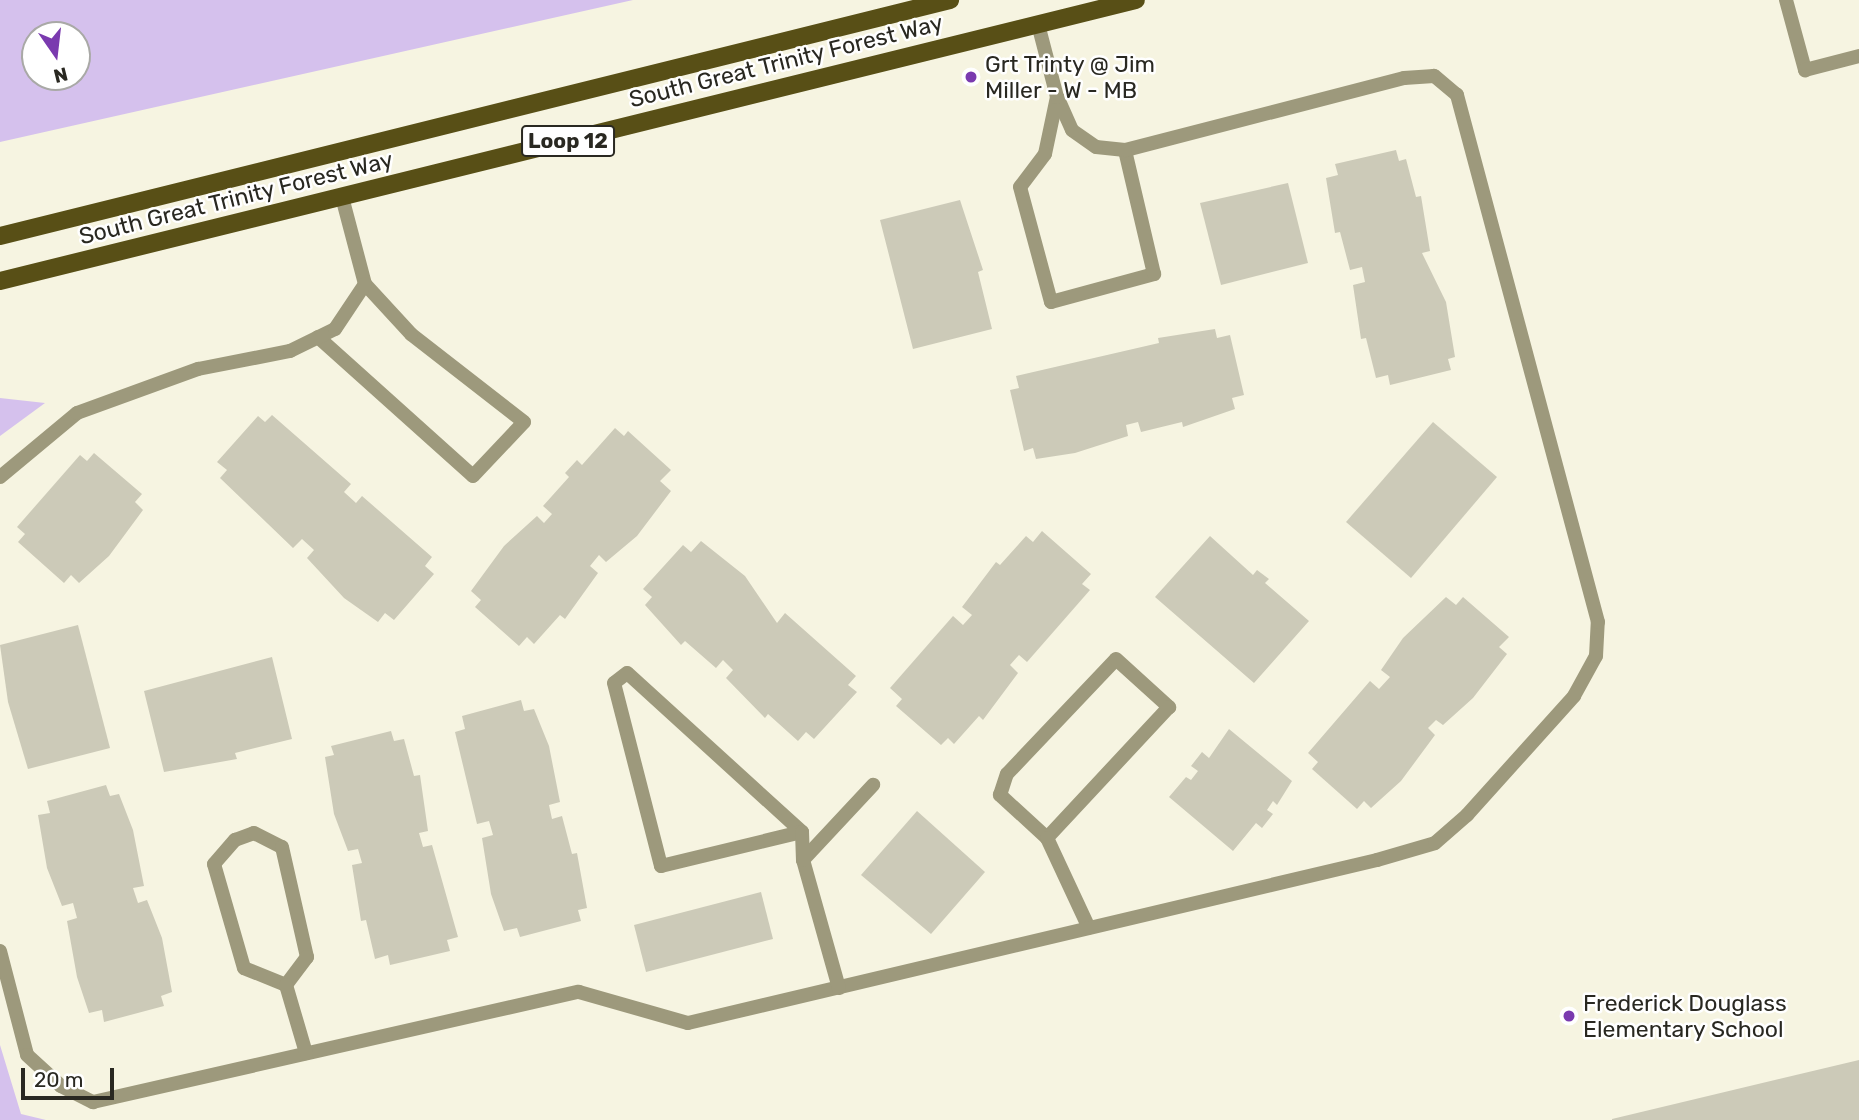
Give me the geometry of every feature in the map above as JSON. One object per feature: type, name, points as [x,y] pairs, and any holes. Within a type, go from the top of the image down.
[{"type":"main road","name":"South Great Trinity Forest Way","points":[[0,236],[950,0]]},
{"type":"main road","name":"South Great Trinity Forest Way","points":[[0,281],[1136,0]]},
{"type":"lane","points":[[1786,0],[1805,70],[1859,56]]},
{"type":"lane","points":[[0,951],[27,1055],[61,1086],[93,1102],[579,992],[688,1023],[1434,843],[1574,696],[1596,656],[1598,622],[1457,95],[1434,75],[1404,78],[1125,150],[1096,147],[1072,130],[1056,97],[1038,24]]},
{"type":"lane","points":[[1056,97],[1045,154],[1020,187],[1051,302],[1154,274],[1125,150]]},
{"type":"lane","points":[[318,337],[473,475],[524,422],[411,334],[365,284],[342,197]]},
{"type":"lane","points":[[0,477],[77,413],[198,369],[290,351],[335,329],[365,284]]},
{"type":"lane","points":[[1047,838],[1169,707],[1115,659],[1007,774],[1000,795],[1047,838],[1089,928]]},
{"type":"lane","points":[[802,832],[661,866],[614,683],[627,673],[802,832],[803,860],[839,988]]},
{"type":"lane","points":[[803,860],[873,785]]},
{"type":"lane","points":[[254,833],[282,847],[307,957],[286,985],[244,968],[215,864],[235,840],[254,833]]},
{"type":"lane","points":[[286,985],[306,1053]]},
{"type":"shaded area","points":[[0,0],[633,0],[0,142]]},
{"type":"shaded area","points":[[0,398],[45,403],[0,436]]},
{"type":"shaded area","points":[[0,1045],[21,1114],[46,1120],[0,1120]]},
{"type":"building","points":[[1396,150],[1399,161],[1406,159],[1416,197],[1421,196],[1430,251],[1422,253],[1446,302],[1455,357],[1448,359],[1451,370],[1390,385],[1388,375],[1376,378],[1366,338],[1361,339],[1353,285],[1365,282],[1362,267],[1350,270],[1340,232],[1335,233],[1326,178],[1338,175],[1335,164]]},
{"type":"building","points":[[1288,183],[1308,263],[1221,285],[1200,203]]},
{"type":"building","points":[[960,200],[983,270],[978,272],[992,329],[913,349],[880,220]]},
{"type":"building","points":[[1215,329],[1217,338],[1230,335],[1244,395],[1232,398],[1235,409],[1183,427],[1182,422],[1141,432],[1138,422],[1126,425],[1128,436],[1075,453],[1036,459],[1033,448],[1024,451],[1010,390],[1019,388],[1016,376],[1159,343],[1158,338]]},
{"type":"building","points":[[272,415],[351,484],[344,492],[356,503],[362,496],[432,557],[425,566],[434,574],[394,620],[385,613],[378,622],[344,598],[307,558],[314,550],[302,539],[293,548],[220,478],[227,470],[217,462],[258,416],[265,422]]},
{"type":"building","points":[[1433,422],[1497,477],[1411,578],[1346,522]]},
{"type":"building","points":[[615,428],[624,436],[628,431],[671,470],[660,481],[671,491],[637,536],[606,562],[599,555],[590,566],[598,573],[565,619],[560,615],[534,644],[527,637],[519,646],[475,607],[481,600],[471,591],[504,546],[537,516],[544,523],[552,514],[543,506],[569,477],[565,473],[577,460],[582,465]]},
{"type":"building","points":[[94,453],[142,494],[135,502],[143,510],[109,556],[79,583],[71,575],[64,583],[18,542],[25,534],[17,527],[80,455],[87,461]]},
{"type":"building","points":[[1042,531],[1091,574],[1082,584],[1090,590],[1027,662],[1019,655],[1010,665],[1018,673],[983,720],[979,716],[954,744],[948,738],[941,745],[896,706],[902,699],[890,688],[953,616],[963,625],[972,615],[962,607],[996,562],[1000,565],[1026,536],[1033,542]]},
{"type":"building","points":[[1210,536],[1253,575],[1257,570],[1269,579],[1265,583],[1309,621],[1254,683],[1155,597]]},
{"type":"building","points":[[701,541],[745,576],[777,623],[785,613],[856,676],[848,685],[857,692],[814,739],[806,732],[798,741],[768,714],[765,718],[726,678],[733,670],[723,660],[716,668],[685,641],[681,645],[645,605],[652,597],[643,589],[683,545],[691,552]]},
{"type":"building","points":[[1446,597],[1456,605],[1463,597],[1509,637],[1499,647],[1507,654],[1473,698],[1443,725],[1436,720],[1428,728],[1435,735],[1401,781],[1371,808],[1364,801],[1357,809],[1312,769],[1318,762],[1308,753],[1370,681],[1379,689],[1390,677],[1381,670],[1403,638]]},
{"type":"building","points":[[78,625],[110,748],[28,769],[8,702],[0,645]]},
{"type":"building","points":[[272,657],[292,739],[235,753],[237,759],[164,772],[144,691]]},
{"type":"building","points":[[521,700],[524,711],[534,709],[549,746],[560,802],[549,805],[552,819],[562,816],[572,854],[577,853],[587,908],[578,910],[581,921],[520,937],[517,928],[504,931],[491,894],[482,838],[493,835],[489,821],[477,824],[455,732],[465,729],[462,716]]},
{"type":"building","points":[[1229,729],[1292,781],[1277,805],[1273,801],[1267,810],[1273,814],[1262,828],[1256,823],[1233,851],[1169,797],[1186,777],[1191,780],[1198,771],[1191,766],[1202,752],[1209,758]]},
{"type":"building","points":[[391,731],[394,741],[404,739],[414,776],[420,775],[428,831],[419,833],[423,847],[432,845],[458,937],[447,940],[450,951],[390,965],[388,955],[375,959],[366,920],[361,921],[352,865],[362,863],[358,849],[348,851],[334,814],[325,757],[334,755],[331,746]]},
{"type":"building","points":[[106,785],[110,796],[119,794],[133,830],[144,886],[133,888],[138,903],[147,900],[162,938],[172,992],[161,996],[164,1006],[104,1022],[102,1010],[89,1013],[77,977],[67,921],[77,918],[73,903],[62,906],[47,868],[38,815],[50,813],[47,801]]},
{"type":"building","points":[[917,811],[985,872],[931,934],[861,875]]},
{"type":"building","points":[[761,892],[773,939],[646,972],[634,925]]},
{"type":"building","points":[[1859,1060],[1859,1120],[1612,1120],[1612,1119]]},
{"type":"place","name":"Grt Trinty @ Jim Miller - W - MB","points":[[971,77]]},
{"type":"place","name":"Frederick Douglass Elementary School","points":[[1569,1016]]}]
